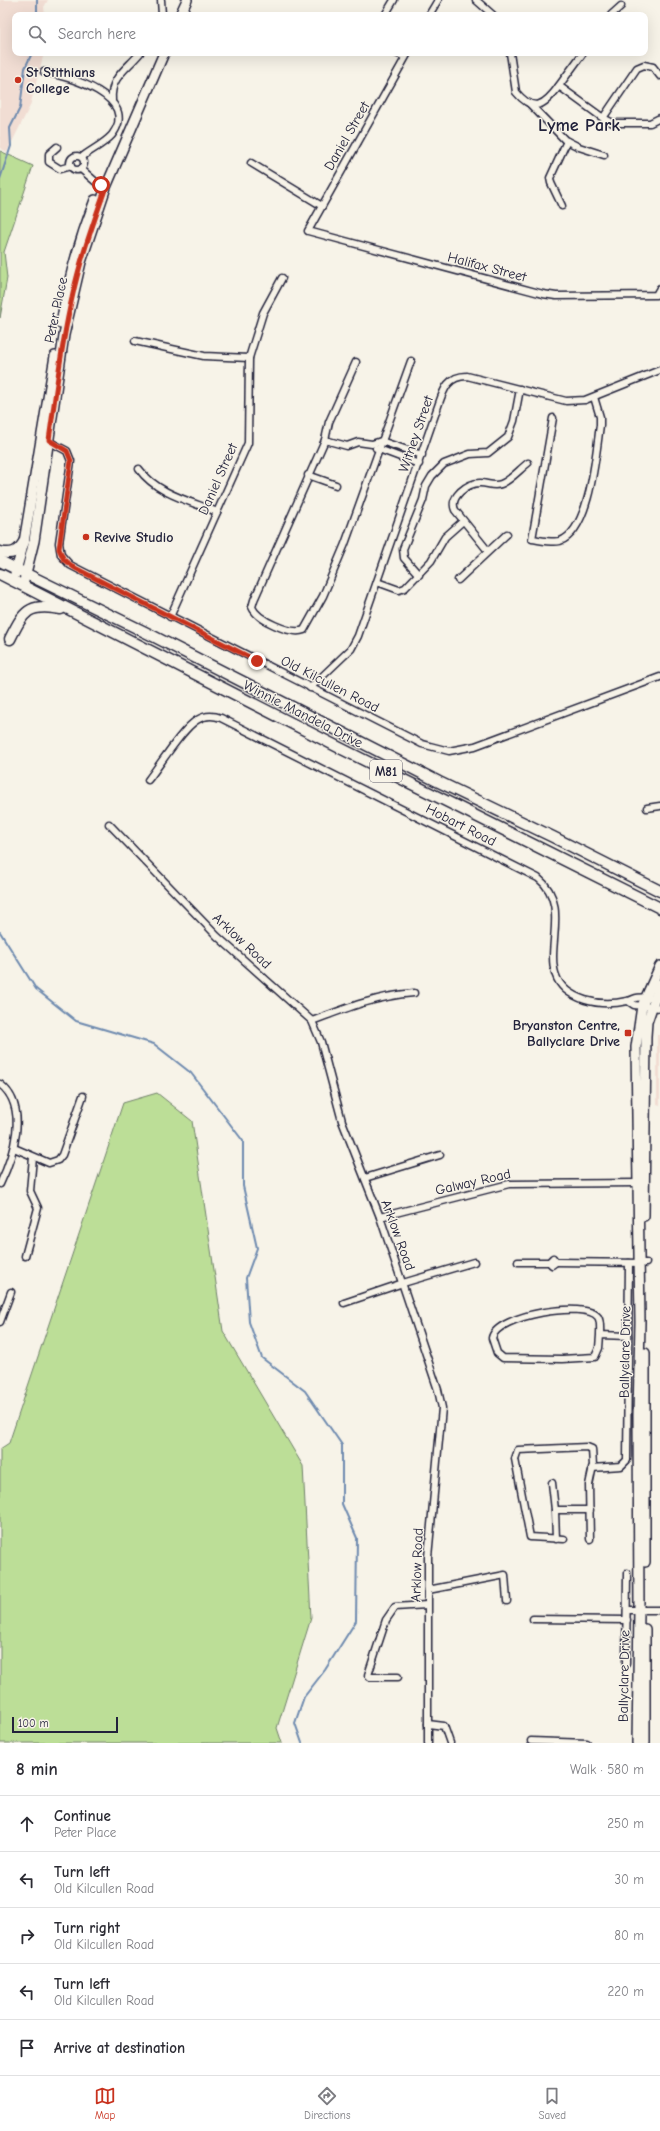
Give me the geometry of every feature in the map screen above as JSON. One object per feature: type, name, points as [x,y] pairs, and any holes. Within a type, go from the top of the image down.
[{"type":"main road","points":[[0,552],[7,554],[16,552],[24,542]]},
{"type":"main road","name":"Winnie Mandela Drive","points":[[0,561],[149,634],[439,782],[660,891]]},
{"type":"main road","name":"Winnie Mandela Drive","points":[[0,574],[659,909]]},
{"type":"main road","points":[[10,639],[21,617],[36,606],[46,606],[73,612]]},
{"type":"street","points":[[161,0],[162,12]]},
{"type":"street","points":[[177,12],[182,0]]},
{"type":"street","points":[[181,12],[187,0]]},
{"type":"street","points":[[387,12],[394,0]]},
{"type":"street","points":[[431,12],[438,0]]},
{"type":"street","points":[[476,0],[490,12]]},
{"type":"street","points":[[614,12],[620,6]]},
{"type":"street","points":[[112,100],[114,83],[119,74],[137,56]]},
{"type":"street","name":"Peter Place","points":[[23,585],[27,574],[66,293],[78,245],[95,210],[159,56]]},
{"type":"street","name":"Peter Place","points":[[104,186],[163,56]]},
{"type":"street","name":"Daniel Street","points":[[308,231],[405,56]]},
{"type":"street","points":[[510,56],[515,88],[520,97],[529,103],[567,141],[604,155]]},
{"type":"street","points":[[529,103],[543,104],[549,100],[581,56]]},
{"type":"street","points":[[603,118],[637,68],[644,65],[653,67],[660,76]]},
{"type":"street","points":[[44,72],[66,76],[101,92],[112,100],[116,109],[116,128],[112,135],[82,157],[72,157],[70,160],[71,166],[75,170],[81,169],[104,186]]},
{"type":"street","points":[[101,92],[114,83]]},
{"type":"street","points":[[559,86],[603,118],[613,122],[645,124],[660,118]]},
{"type":"street","points":[[562,206],[550,178],[567,141]]},
{"type":"street","points":[[57,147],[49,154],[48,162],[60,169],[71,166]]},
{"type":"street","points":[[81,169],[84,163],[82,157]]},
{"type":"street","points":[[251,163],[322,206]]},
{"type":"street","name":"Halifax Street","points":[[308,231],[543,294],[556,296],[658,297],[660,288]]},
{"type":"street","name":"Daniel Street","points":[[170,617],[248,443],[249,358],[263,313],[282,278]]},
{"type":"street","points":[[135,341],[204,356],[249,358]]},
{"type":"street","points":[[356,362],[330,422],[324,440],[254,600],[252,608],[255,613],[263,619],[286,630],[298,632],[304,630],[309,624],[335,570],[381,441],[412,360]]},
{"type":"street","name":"Witney Street","points":[[310,688],[355,643],[419,464],[444,389],[453,378],[467,376],[566,401],[578,402],[660,370]]},
{"type":"street","points":[[418,575],[404,558],[403,549],[423,500],[426,486],[444,464],[470,454],[488,453],[508,437],[514,421],[520,389]]},
{"type":"street","points":[[553,418],[532,539],[555,542],[568,536],[584,510],[600,425],[600,417],[594,397]]},
{"type":"street","name":"Peter Place","points":[[13,580],[18,569],[45,440]]},
{"type":"street","name":"Old Kilcullen Road","points":[[45,440],[67,451],[71,461],[59,543],[64,560],[75,568],[170,617],[422,744],[449,751],[475,746],[660,676]]},
{"type":"street","points":[[324,440],[347,446],[358,442],[372,444],[381,441],[422,455]]},
{"type":"street","points":[[372,444],[378,450],[419,464]]},
{"type":"street","points":[[488,551],[463,521],[453,506],[455,499],[461,491],[480,483],[492,486],[500,484],[528,463]]},
{"type":"street","points":[[139,469],[145,478],[157,487],[217,512]]},
{"type":"street","points":[[308,475],[336,485]]},
{"type":"street","points":[[377,582],[402,590],[431,561],[445,537],[463,521]]},
{"type":"street","points":[[458,580],[507,534]]},
{"type":"street","name":"Hobart Road","points":[[148,780],[186,730],[197,720],[205,717],[216,716],[237,725],[538,878],[547,886],[555,903],[557,918],[552,954],[553,966],[559,980],[572,993],[585,1000],[598,1002],[628,1001],[634,1005],[652,1003]]},
{"type":"street","points":[[646,808],[660,806]]},
{"type":"street","name":"Arklow Road","points":[[109,824],[217,936],[312,1021],[321,1042],[342,1121],[380,1217],[403,1282],[438,1390],[442,1408],[429,1550],[427,1605],[428,1743]]},
{"type":"street","name":"Ballyclare Drive","points":[[652,1003],[660,966]]},
{"type":"street","name":"Ballyclare Drive","points":[[645,1743],[638,1415],[643,1263],[636,1047],[660,984]]},
{"type":"street","points":[[312,1021],[351,1005],[391,994],[414,993]]},
{"type":"street","points":[[0,1084],[9,1093],[14,1104],[16,1120],[14,1148],[0,1184]]},
{"type":"street","points":[[14,1148],[49,1163],[58,1160],[62,1154],[83,1096]]},
{"type":"street","points":[[365,1178],[440,1155]]},
{"type":"street","points":[[25,1256],[38,1208],[30,1191],[33,1157]]},
{"type":"street","name":"Galway Road","points":[[380,1217],[509,1184],[641,1183]]},
{"type":"street","points":[[518,1262],[549,1262],[553,1258],[556,1262],[643,1263]]},
{"type":"street","points":[[344,1303],[403,1282],[474,1262]]},
{"type":"street","points":[[592,1468],[621,1466],[627,1460],[629,1263]]},
{"type":"street","points":[[0,1322],[11,1292]]},
{"type":"street","points":[[564,1310],[586,1311],[597,1315],[600,1319],[600,1335],[598,1352],[592,1358],[503,1358],[497,1353],[492,1338],[496,1330],[516,1319],[541,1313],[564,1310]]},
{"type":"street","points":[[600,1335],[628,1336]]},
{"type":"street","points":[[564,1539],[530,1537],[515,1459],[516,1451],[521,1449],[589,1447],[592,1450],[592,1468],[589,1480],[590,1540]]},
{"type":"street","points":[[552,1483],[556,1539]]},
{"type":"street","points":[[555,1510],[590,1510]]},
{"type":"street","points":[[626,1664],[628,1620],[627,1573]]},
{"type":"street","points":[[428,1590],[505,1575],[507,1601]]},
{"type":"street","points":[[398,1677],[370,1677],[368,1675],[386,1620],[395,1607],[427,1605]]},
{"type":"street","points":[[628,1610],[660,1610]]},
{"type":"street","name":"Ballyclare Drive","points":[[637,1743],[642,1610]]},
{"type":"street","points":[[534,1619],[628,1620]]},
{"type":"street","points":[[428,1724],[444,1726],[450,1743]]},
{"type":"street","points":[[531,1742],[587,1743]]},
{"type":"shaded area","name":"St Stithians College","points":[[0,0],[48,0],[44,7],[45,12],[12,12],[12,56],[43,56],[30,106],[7,152],[0,148]]},
{"type":"shaded area","points":[[657,1035],[660,1035],[660,1105],[657,1104]]},
{"type":"green space","points":[[0,151],[33,166],[4,252],[7,278],[0,318]]},
{"type":"green space","points":[[157,1093],[192,1121],[223,1331],[303,1466],[311,1618],[277,1728],[282,1743],[0,1743],[0,1449],[9,1443],[123,1103]]},
{"type":"waterway","points":[[37,0],[37,12]]},
{"type":"waterway","points":[[0,179],[11,146],[10,128],[20,108],[25,68],[31,56]]},
{"type":"waterway","points":[[0,932],[36,989],[76,1021],[154,1044],[191,1073],[243,1141],[243,1186],[257,1248],[246,1278],[249,1322],[262,1358],[305,1391],[342,1445],[342,1504],[357,1538],[356,1621],[325,1670],[304,1697],[295,1723],[302,1743]]},
{"type":"place","name":"St Stithians College","points":[[18,80]]},
{"type":"place","name":"Revive Studio","points":[[86,537]]},
{"type":"place","name":"Bryanston Centre, Ballyclare Drive","points":[[628,1033]]},
{"type":"district","name":"Lyme Park","points":[[579,125]]},
{"type":"route","points":[[101,185],[106,187],[86,244],[72,297],[63,341],[49,440],[67,451],[71,461],[59,535],[59,549],[64,560],[75,568],[257,661]]}]
